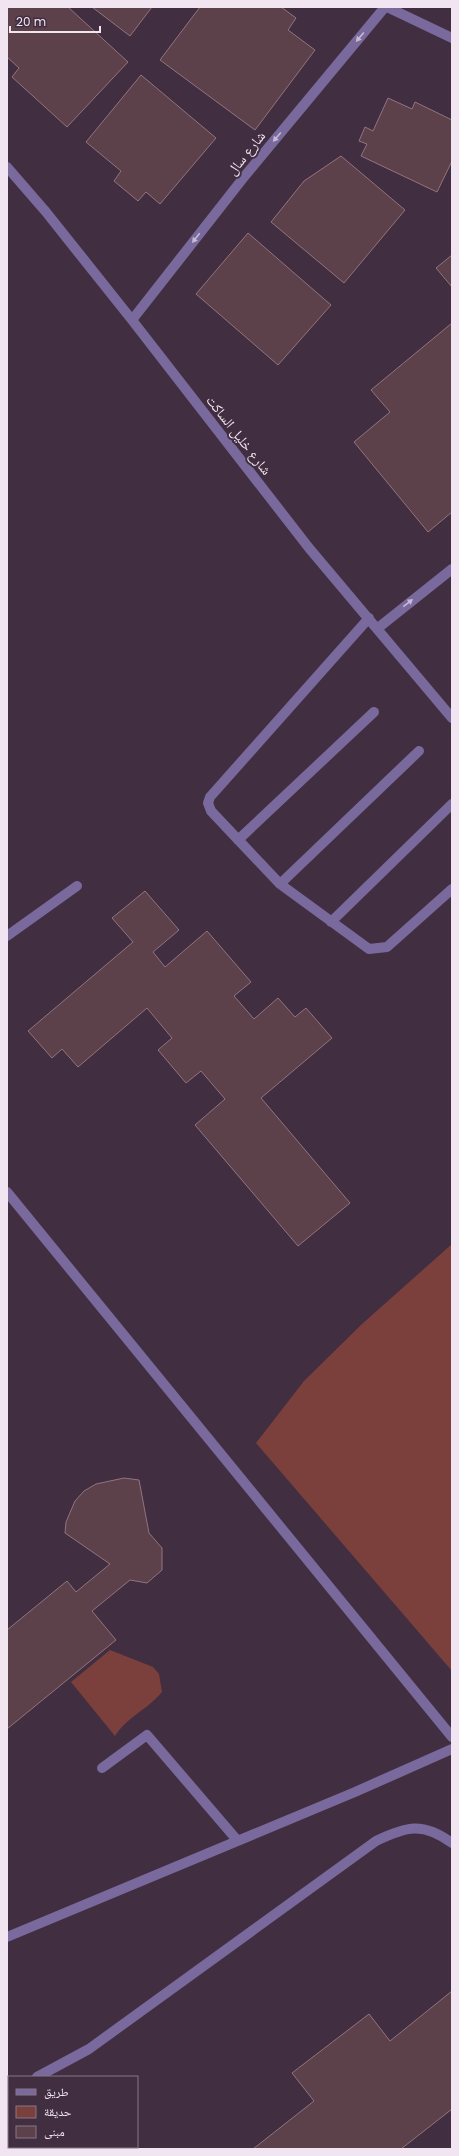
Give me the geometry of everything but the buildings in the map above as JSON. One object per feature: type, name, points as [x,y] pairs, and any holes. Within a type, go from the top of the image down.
[{"type":"street","points":[[386,7],[452,38]]},
{"type":"street","name":"شارع سال","points":[[132,320],[244,177],[386,7]]},
{"type":"street","name":"شارع خليل الساكت","points":[[7,167],[46,212],[132,320],[309,548],[378,628],[452,718]]},
{"type":"street","points":[[378,628],[452,569]]},
{"type":"street","points":[[369,618],[210,797],[208,803],[211,811],[280,884],[369,949],[387,947],[452,889]]},
{"type":"street","points":[[238,840],[374,712]]},
{"type":"street","points":[[280,884],[419,751]]},
{"type":"street","points":[[331,922],[452,804]]},
{"type":"street","points":[[7,936],[77,886]]},
{"type":"street","points":[[7,1192],[452,1737]]},
{"type":"street","points":[[102,1768],[147,1734],[237,1840]]},
{"type":"street","points":[[7,1936],[355,1792],[452,1749]]},
{"type":"street","points":[[39,2076],[89,2049],[376,1841],[394,1832],[412,1828],[431,1830],[452,1843]]},
{"type":"green space","points":[[452,1244],[452,1671],[256,1443],[304,1381],[362,1324]]},
{"type":"green space","points":[[110,1650],[153,1667],[159,1674],[162,1692],[131,1718],[115,1736],[71,1682]]}]
